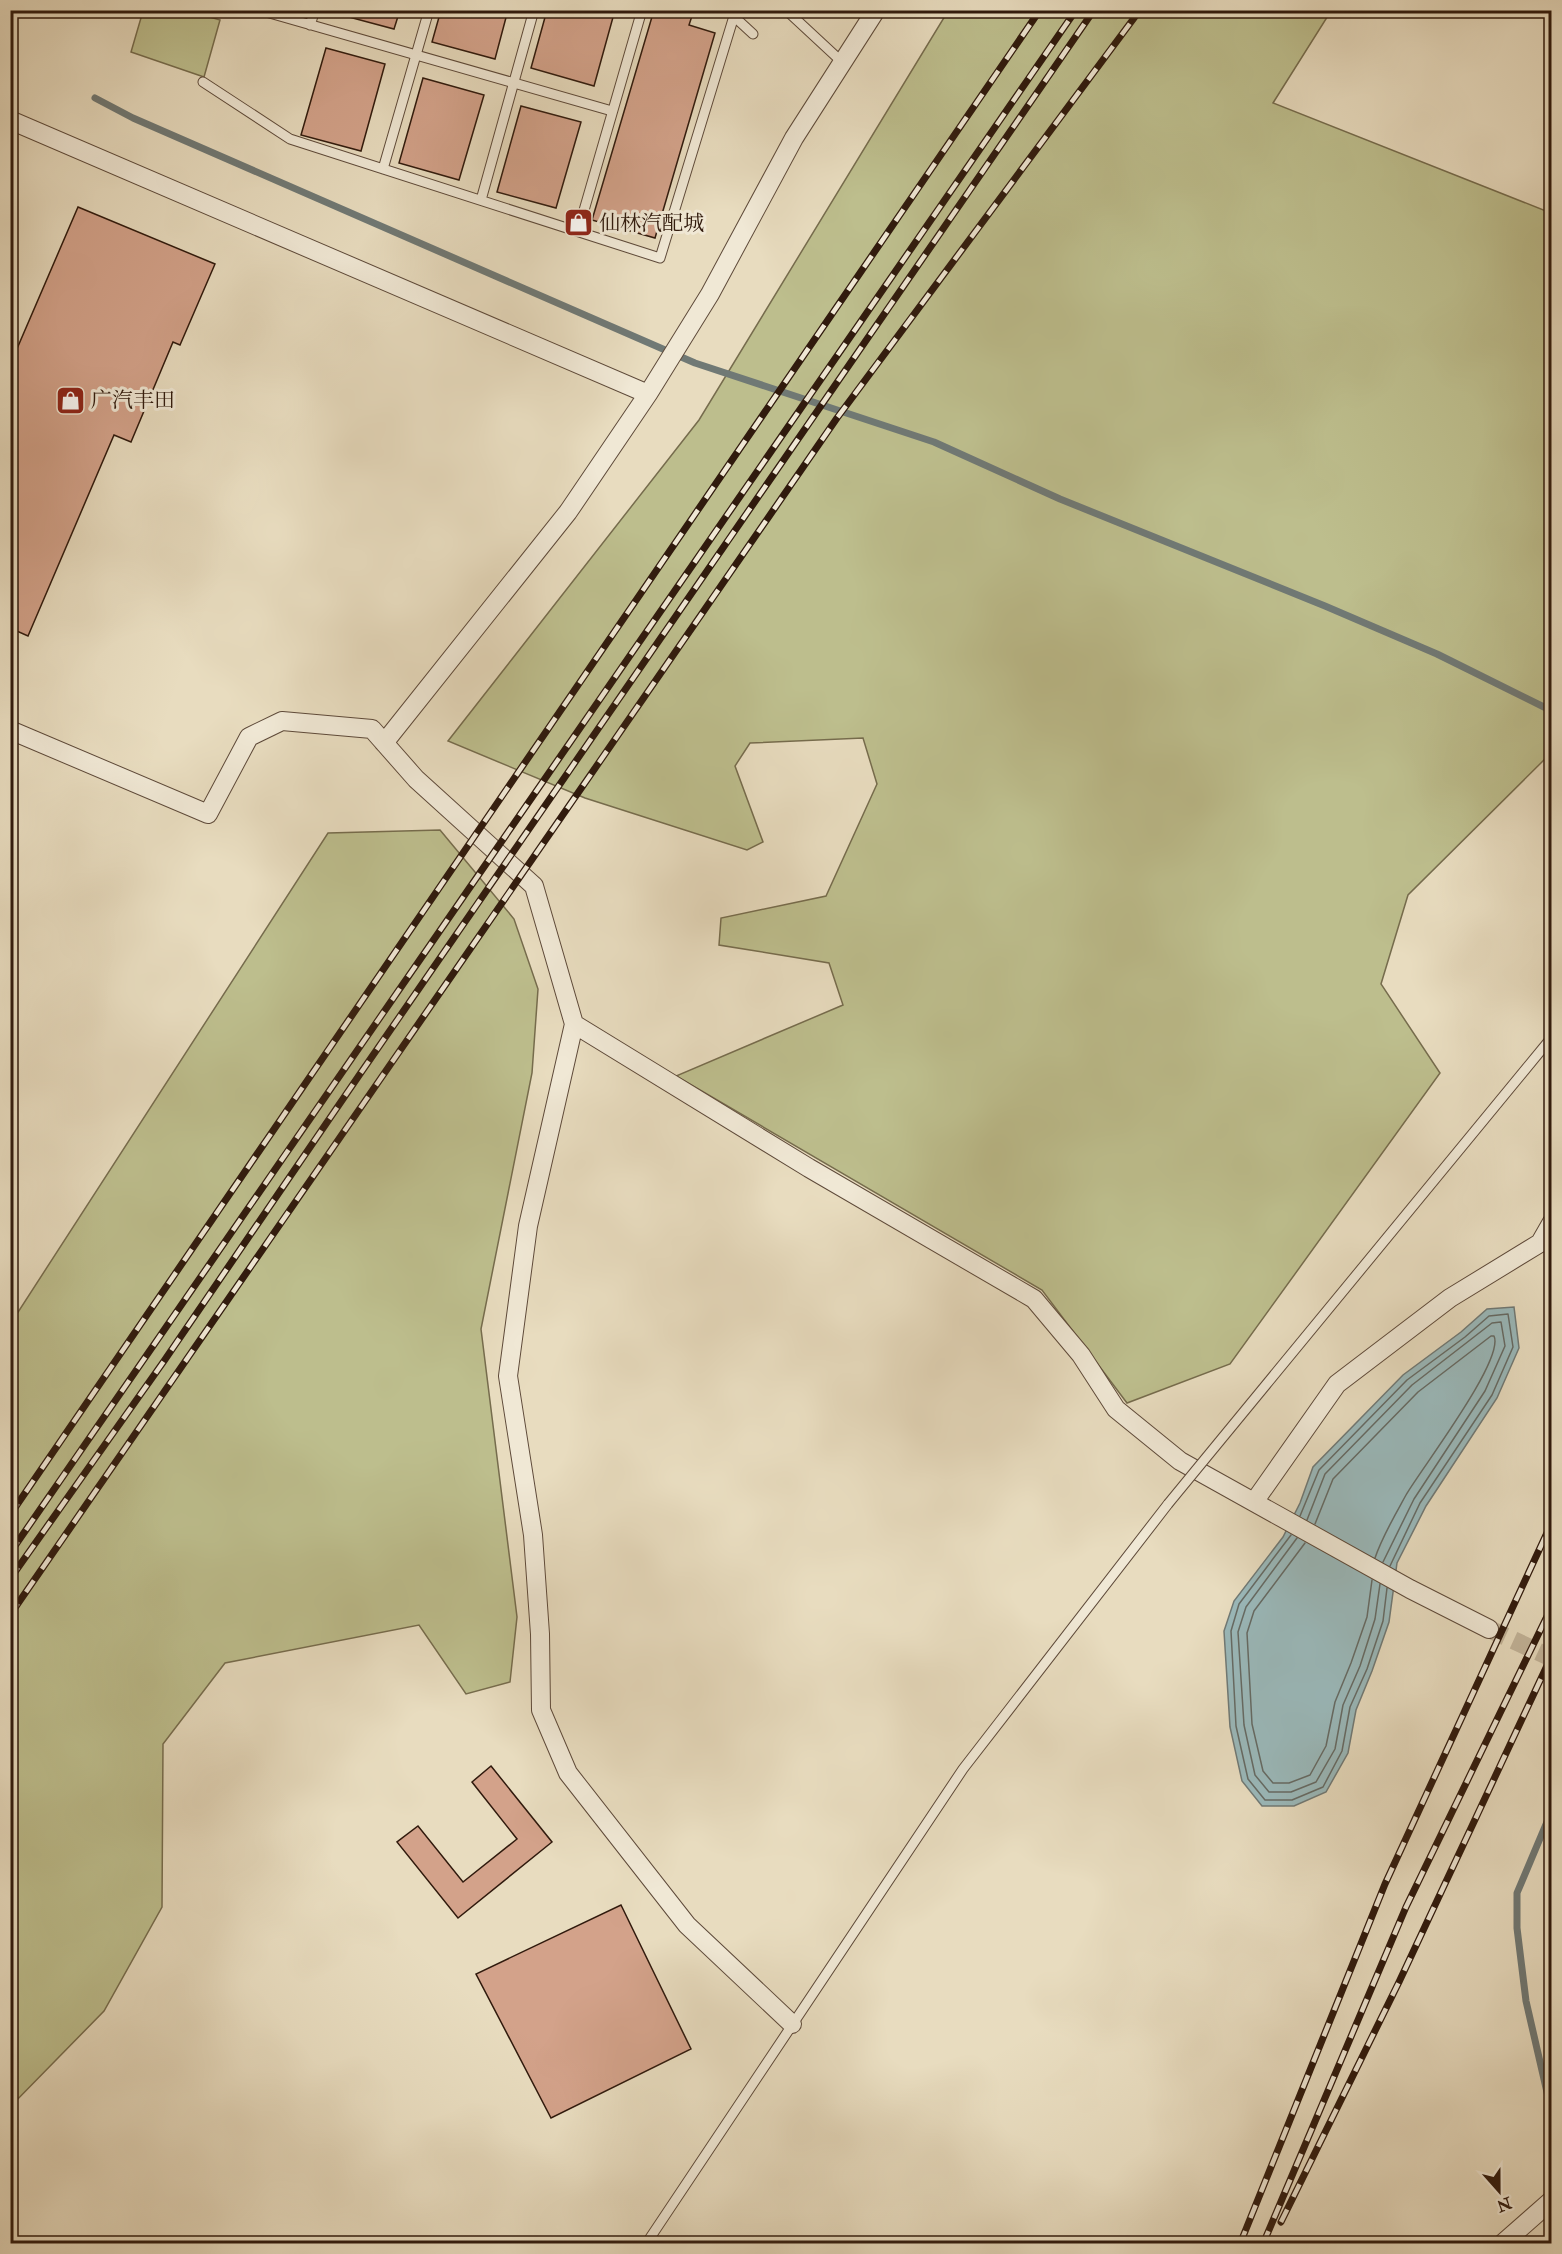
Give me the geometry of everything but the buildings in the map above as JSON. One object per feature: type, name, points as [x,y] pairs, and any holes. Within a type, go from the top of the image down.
[{"type":"street","points":[[384,743],[568,512],[648,394],[710,294],[794,138],[876,10]]},
{"type":"street","points":[[10,120],[648,394]]},
{"type":"street","points":[[10,730],[207,814],[249,737],[282,721],[372,729],[416,779],[534,886],[574,1024],[528,1226],[508,1376],[533,1534],[540,1634],[541,1710],[568,1773],[687,1924],[792,2024]]},
{"type":"street","points":[[574,1024],[809,1168],[1034,1299],[1081,1355],[1116,1408],[1180,1461],[1278,1518],[1489,1629]]},
{"type":"street","points":[[1254,1502],[1336,1384],[1450,1298],[1540,1243],[1551,1222]]},
{"type":"street","points":[[1502,2244],[1547,2204]]},
{"type":"lane","points":[[259,10],[612,111]]},
{"type":"lane","points":[[310,25],[315,10]]},
{"type":"lane","points":[[383,169],[429,10]]},
{"type":"lane","points":[[481,200],[534,10]]},
{"type":"lane","points":[[578,231],[642,10]]},
{"type":"lane","points":[[786,10],[842,62]]},
{"type":"lane","points":[[203,82],[290,139],[660,258],[731,13],[753,34]]},
{"type":"lane","points":[[646,2244],[963,1769],[1168,1504],[1551,1037]]},
{"type":"green space","points":[[143,11],[190,11],[220,20],[204,77],[131,52]]},
{"type":"green space","points":[[948,11],[1331,11],[1273,103],[1551,213],[1551,753],[1408,895],[1381,984],[1440,1073],[1230,1364],[1127,1403],[1042,1290],[676,1076],[843,1005],[829,963],[719,945],[721,918],[826,896],[877,784],[863,738],[750,743],[735,766],[763,842],[747,850],[585,798],[448,741],[699,420]]},
{"type":"green space","points":[[440,830],[514,919],[538,989],[532,1073],[481,1329],[517,1617],[510,1682],[466,1694],[419,1625],[225,1663],[163,1744],[162,1907],[104,2011],[11,2106],[11,1323],[328,833]]},
{"type":"water","points":[[1514,1307],[1519,1348],[1497,1398],[1426,1506],[1397,1563],[1389,1622],[1356,1710],[1348,1753],[1326,1792],[1294,1806],[1262,1806],[1242,1781],[1230,1727],[1224,1631],[1234,1601],[1283,1537],[1300,1503],[1313,1467],[1403,1375],[1461,1332],[1487,1309]]},
{"type":"waterway","points":[[95,98],[133,118],[695,363],[934,442],[1060,499],[1325,606],[1437,654],[1552,711]]},
{"type":"waterway","points":[[1552,1810],[1517,1893],[1517,1928],[1526,2001],[1552,2114]]},
{"type":"tunnel","points":[[1489,1629],[1552,1658]]},
{"type":"railway","points":[[10,1515],[1040,10]]},
{"type":"railway","points":[[10,1553],[1076,10]]},
{"type":"railway","points":[[10,1579],[164,1361],[1094,10]]},
{"type":"railway","points":[[10,1615],[837,418],[1140,10]]},
{"type":"railway","points":[[1240,2244],[1385,1884],[1552,1522]]},
{"type":"railway","points":[[1263,2244],[1406,1907],[1552,1606]]},
{"type":"railway","points":[[1281,2222],[1399,1982],[1552,1655]]},
{"type":"place","name":"仙林汽配城","points":[[578,223]]},
{"type":"place","name":"广汽丰田","points":[[70,400]]}]
